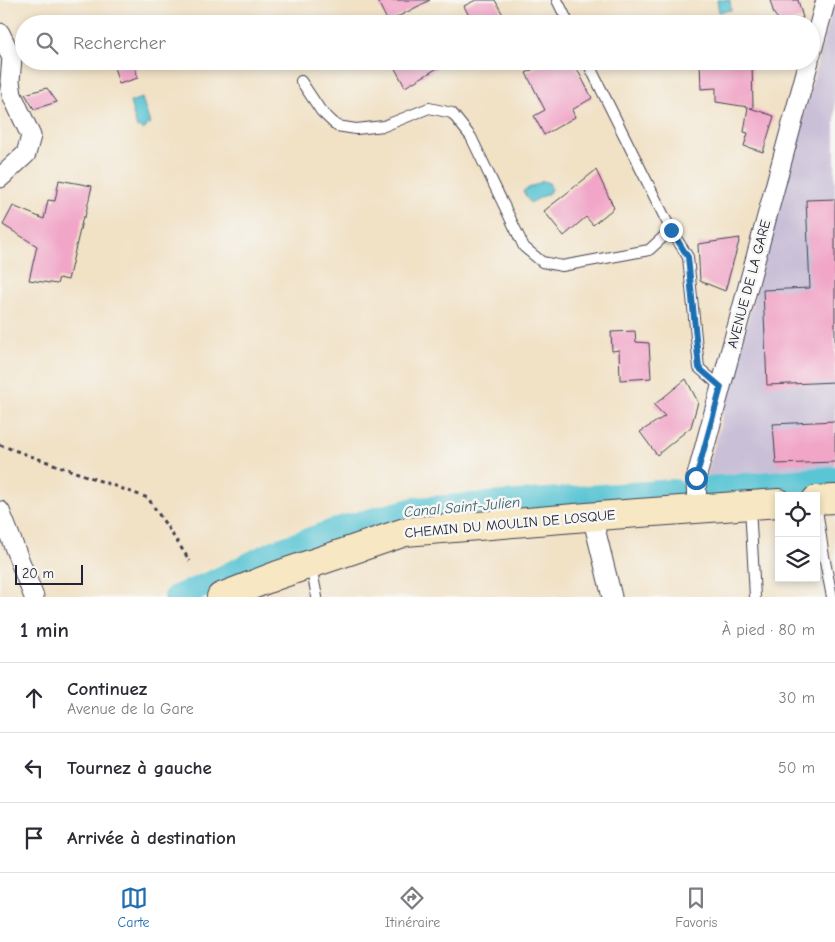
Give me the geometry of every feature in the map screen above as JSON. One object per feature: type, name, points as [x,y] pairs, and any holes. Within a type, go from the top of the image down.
[{"type":"street","points":[[820,22],[826,0]]},
{"type":"street","points":[[0,33],[12,58],[10,81],[12,96],[32,136],[26,154],[0,178]]},
{"type":"street","name":"AVENUE DE LA GARE","points":[[698,508],[696,478],[807,70]]},
{"type":"street","points":[[820,501],[835,499]]},
{"type":"street","name":"CHEMIN DU MOULIN DE LOSQUE","points":[[222,597],[278,575],[405,532],[775,503]]},
{"type":"street","points":[[0,511],[34,597]]},
{"type":"street","points":[[592,516],[612,597]]},
{"type":"lane","points":[[557,0],[564,15]]},
{"type":"lane","points":[[591,70],[671,230],[688,257],[699,368],[721,387]]},
{"type":"lane","points":[[301,81],[321,111],[336,126],[356,129],[384,126],[429,108],[452,113],[471,137],[524,247],[542,262],[562,266],[649,250],[671,230]]},
{"type":"lane","points":[[750,505],[755,597]]},
{"type":"lane","points":[[820,530],[832,597]]},
{"type":"lane","points":[[310,564],[317,597]]},
{"type":"path","points":[[0,445],[148,498],[190,561]]},
{"type":"shaded area","points":[[835,0],[835,470],[706,479],[816,70],[820,70],[820,55]]},
{"type":"water","points":[[717,0],[730,0],[731,10],[719,12]]},
{"type":"water","points":[[142,98],[150,124],[144,129],[137,128],[130,102]]},
{"type":"water","points":[[543,181],[549,183],[550,192],[530,203],[523,191]]},
{"type":"building","points":[[377,0],[430,0],[401,15],[384,15]]},
{"type":"building","points":[[476,0],[495,0],[503,15],[468,15],[464,6]]},
{"type":"building","points":[[770,0],[798,0],[802,15],[775,15]]},
{"type":"building","points":[[115,70],[136,70],[138,78],[119,84]]},
{"type":"building","points":[[396,70],[434,70],[405,87]]},
{"type":"building","points":[[532,70],[578,70],[592,98],[572,110],[575,117],[544,135],[534,116],[545,110],[526,73]]},
{"type":"building","points":[[700,70],[752,70],[753,108],[750,108],[774,116],[763,152],[744,146],[748,133],[744,132],[748,107],[716,102],[716,88],[701,89]]},
{"type":"building","points":[[47,88],[57,102],[34,109],[25,94]]},
{"type":"building","points":[[596,170],[614,208],[593,225],[586,217],[564,236],[544,211]]},
{"type":"building","points":[[59,180],[92,186],[68,280],[59,278],[57,284],[29,280],[37,246],[3,225],[13,206],[44,219],[48,200],[55,201]]},
{"type":"building","points":[[835,199],[835,382],[767,385],[763,290],[810,288],[806,200]]},
{"type":"building","points":[[740,238],[725,291],[700,281],[698,244]]},
{"type":"building","points":[[635,331],[636,342],[649,343],[651,378],[620,380],[619,350],[612,351],[611,332]]},
{"type":"building","points":[[686,379],[698,402],[691,427],[657,455],[640,432],[665,416],[654,405]]},
{"type":"building","points":[[835,421],[835,462],[776,464],[773,424]]},
{"type":"waterway","name":"Canal Saint-Julien","points":[[708,488],[835,478]]},
{"type":"waterway","name":"Canal Saint-Julien","points":[[176,597],[211,583],[274,552],[344,527],[414,509],[674,491]]},
{"type":"route","points":[[671,230],[688,257],[699,368],[721,387],[696,478]]}]
